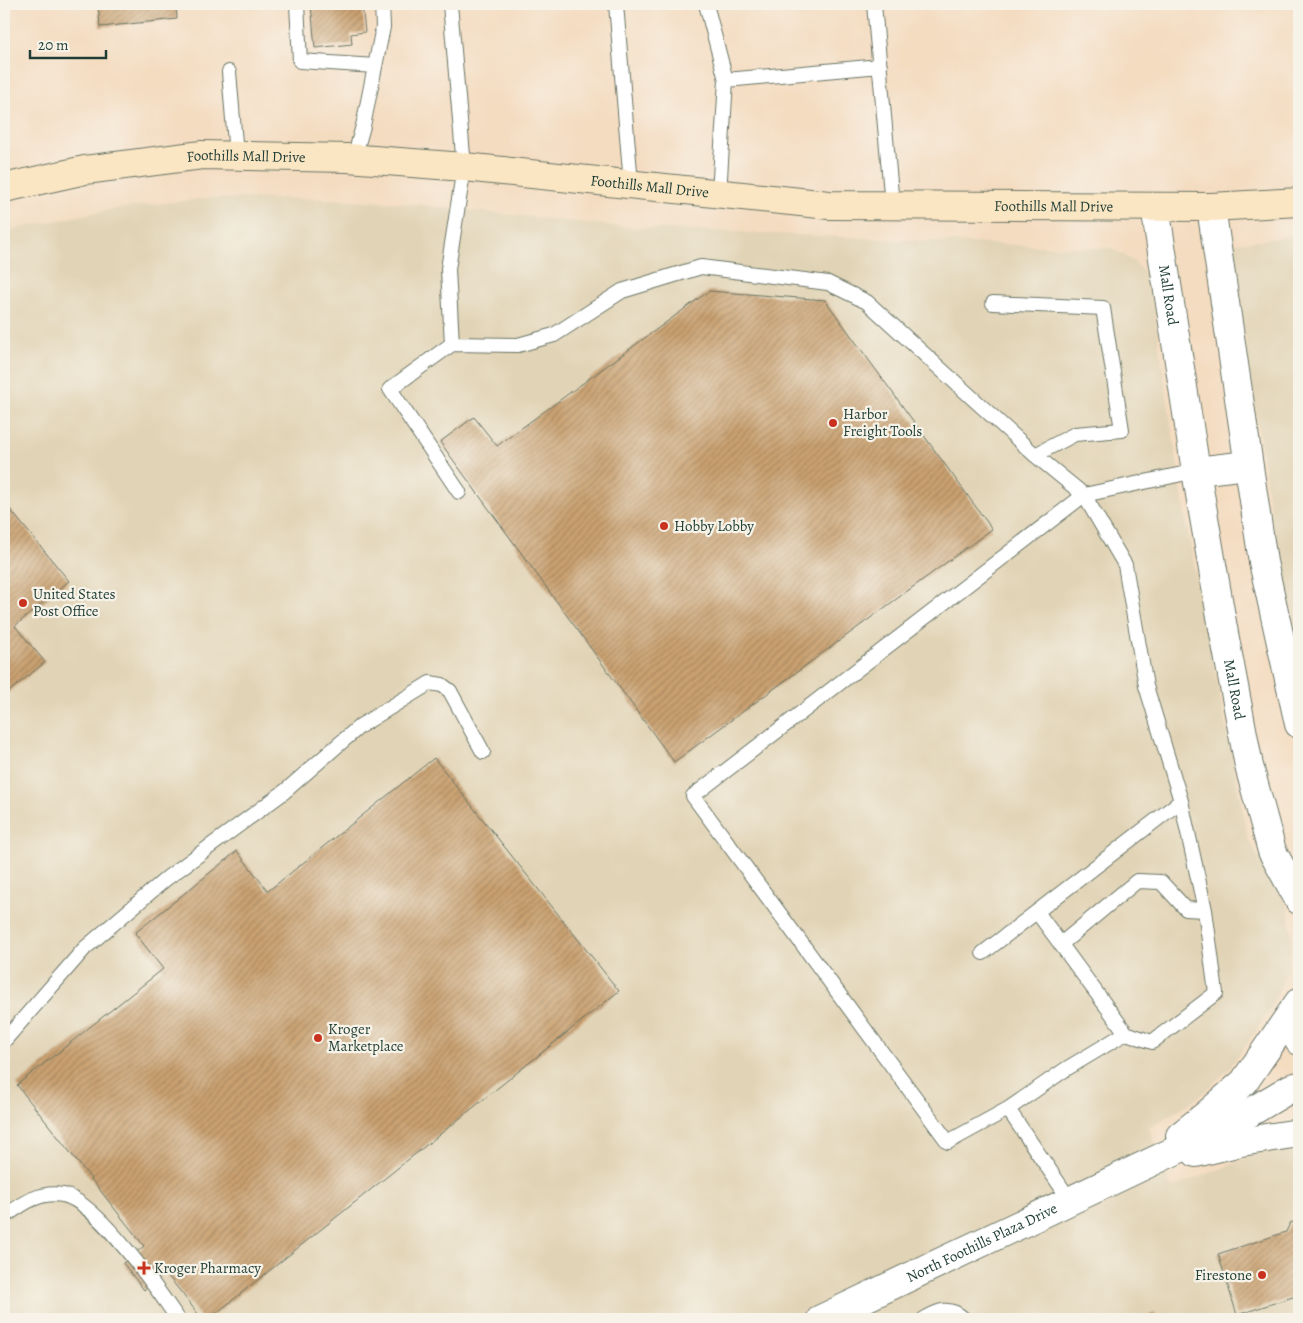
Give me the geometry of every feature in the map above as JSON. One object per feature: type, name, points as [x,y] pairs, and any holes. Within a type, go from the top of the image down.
[{"type":"main road","name":"Foothills Mall Drive","points":[[4,188],[85,170],[202,155],[354,158],[464,167],[830,205],[1211,207],[1299,202]]},
{"type":"street","name":"Mall Road","points":[[1155,207],[1222,628],[1249,766],[1272,851],[1299,900]]},
{"type":"street","points":[[1211,207],[1263,562],[1299,724]]},
{"type":"street","points":[[1196,471],[1248,465]]},
{"type":"street","name":"North Foothills Plaza Drive","points":[[1141,1166],[1206,1116],[1244,1082],[1299,1002]]},
{"type":"street","points":[[1299,1007],[1297,1028],[1299,1041]]},
{"type":"street","name":"North Foothills Plaza Drive","points":[[820,1319],[1227,1126],[1291,1088],[1299,1086]]},
{"type":"street","name":"North Foothills Plaza Drive","points":[[1141,1166],[1242,1142],[1299,1132]]},
{"type":"lane","points":[[297,4],[300,61],[375,66]]},
{"type":"lane","points":[[354,158],[384,27],[382,4]]},
{"type":"lane","points":[[450,4],[464,167],[448,268],[452,344]]},
{"type":"lane","points":[[616,4],[631,184]]},
{"type":"lane","points":[[706,4],[726,80],[719,194]]},
{"type":"lane","points":[[874,4],[892,205]]},
{"type":"lane","points":[[726,80],[880,66]]},
{"type":"lane","points":[[228,72],[236,156]]},
{"type":"lane","points":[[459,492],[390,390],[452,344],[518,345],[554,335],[622,291],[702,267],[828,282],[867,302],[1035,456],[1084,495],[1125,565],[1146,686],[1181,801],[1205,910],[1216,993],[1152,1042],[1126,1033],[1037,912]]},
{"type":"lane","points":[[993,303],[1103,308],[1122,430],[1075,434],[1035,456]]},
{"type":"lane","points":[[1126,1033],[1066,1069],[1008,1109],[948,1142],[693,796],[1084,495],[1196,471]]},
{"type":"lane","points":[[4,1041],[85,948],[167,878],[284,792],[360,726],[430,683],[442,685],[450,691],[483,752]]},
{"type":"lane","points":[[983,953],[1181,801]]},
{"type":"lane","points":[[1061,944],[1137,881],[1162,882],[1186,909],[1205,910]]},
{"type":"lane","points":[[1008,1109],[1070,1200]]},
{"type":"lane","points":[[4,1217],[27,1201],[41,1195],[64,1195],[91,1210],[117,1239],[178,1319]]},
{"type":"lane","points":[[924,1319],[939,1312],[950,1310],[958,1313],[964,1319]]},
{"type":"shaded area","points":[[210,198],[326,199],[403,203],[624,227],[1111,248],[1133,261],[1146,274],[1152,298],[1186,522],[1248,839],[1288,907],[1292,936],[1289,966],[1271,1009],[1228,1070],[1196,1099],[1149,1128],[1171,1188],[1273,1146],[1299,1142],[1299,1319],[4,1319],[4,231],[114,209]]},
{"type":"shaded area","points":[[1299,235],[1299,637],[1277,556],[1231,244]]},
{"type":"building","points":[[98,4],[176,4],[177,19],[100,27]]},
{"type":"building","points":[[311,4],[362,4],[365,32],[351,34],[352,44],[315,48]]},
{"type":"building","name":"Hobby Lobby","points":[[709,291],[825,300],[992,529],[674,762],[440,442],[474,417],[497,446]]},
{"type":"building","name":"United States Post Office","points":[[4,502],[69,581],[15,626],[45,662],[4,696]]},
{"type":"building","name":"Kroger Marketplace","points":[[434,758],[619,991],[209,1319],[202,1319],[165,1272],[144,1290],[123,1263],[144,1246],[17,1085],[163,969],[135,933],[237,851],[268,891]]},
{"type":"building","name":"Firestone","points":[[1299,1220],[1299,1295],[1237,1315],[1218,1254],[1286,1232],[1290,1223]]},
{"type":"building","points":[[1155,1313],[1157,1319],[1140,1319]]},
{"type":"place","name":"Harbor Freight Tools","points":[[833,423]]},
{"type":"place","name":"Hobby Lobby","points":[[664,526]]},
{"type":"place","name":"United States Post Office","points":[[23,603]]},
{"type":"place","name":"Kroger Marketplace","points":[[318,1038]]},
{"type":"place","name":"Kroger Pharmacy","points":[[144,1268]]},
{"type":"place","name":"Firestone","points":[[1262,1275]]}]
